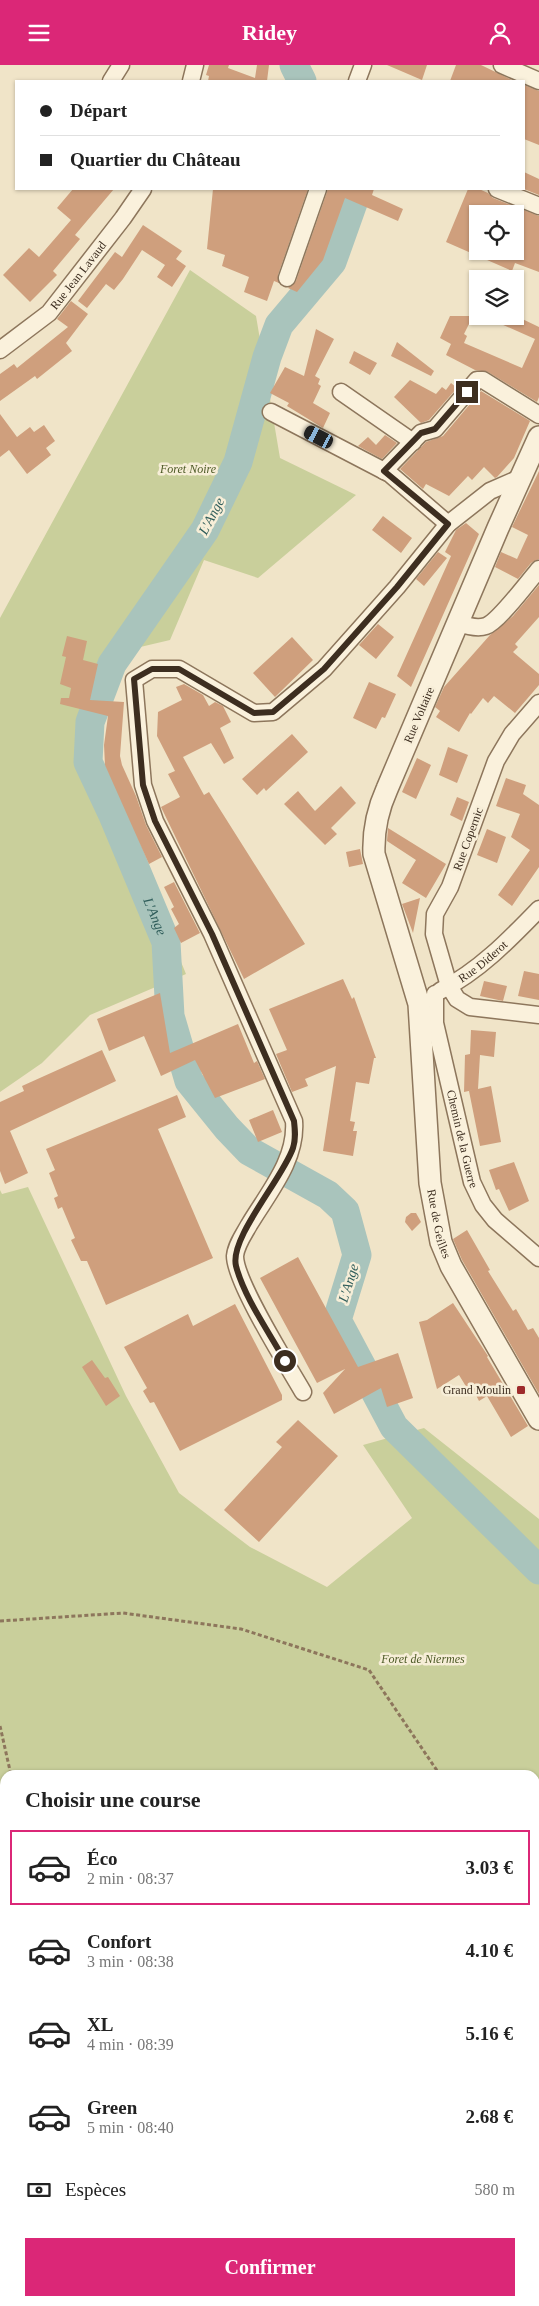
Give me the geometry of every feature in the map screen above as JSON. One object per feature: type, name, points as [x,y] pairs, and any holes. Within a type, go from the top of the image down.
[{"type":"street","points":[[112,80],[121,65]]},
{"type":"street","points":[[191,80],[195,65]]},
{"type":"street","points":[[357,80],[363,65]]},
{"type":"street","points":[[502,65],[539,81]]},
{"type":"street","name":"Rue Jean Lavaud","points":[[0,350],[49,313],[123,218],[142,190]]},
{"type":"street","points":[[287,278],[318,190]]},
{"type":"street","points":[[499,190],[539,206]]},
{"type":"street","points":[[384,471],[421,433],[435,429],[477,380],[483,380],[539,415]]},
{"type":"street","points":[[341,392],[413,442]]},
{"type":"street","points":[[271,412],[384,471],[448,524]]},
{"type":"street","name":"Rue Voltaire","points":[[434,995],[374,854],[374,830],[378,809],[539,437]]},
{"type":"street","points":[[303,1393],[250,1297],[236,1266],[235,1254],[241,1239],[278,1178],[293,1148],[295,1136],[294,1121],[212,934],[155,821],[143,785],[134,679],[152,669],[179,669],[254,713],[273,712],[324,669],[397,587],[448,524],[490,491],[522,477]]},
{"type":"street","points":[[459,623],[476,627],[487,626],[503,611],[539,569]]},
{"type":"street","name":"Rue Copernic","points":[[434,995],[435,914],[450,887],[496,761],[512,734],[539,703]]},
{"type":"street","name":"Rue Diderot","points":[[434,995],[502,947],[539,909]]},
{"type":"street","points":[[434,995],[457,999],[470,1007],[539,1015]]},
{"type":"street","name":"Chemin de la Guerre","points":[[434,995],[435,1023],[472,1182],[483,1205],[495,1220],[539,1258]]},
{"type":"street","name":"Rue de Geilles","points":[[434,995],[430,1183],[441,1242],[451,1266],[539,1419]]},
{"type":"path","points":[[0,1621],[124,1613],[241,1629],[369,1670],[437,1770]]},
{"type":"path","points":[[0,1726],[10,1770]]},
{"type":"green space","name":"Foret Noire","points":[[190,270],[256,316],[280,458],[356,495],[258,578],[204,560],[170,640],[136,648],[99,711],[100,766],[186,974],[90,1015],[42,1063],[0,1092],[0,618]]},
{"type":"green space","name":"Foret de Niermes","points":[[28,1187],[126,1396],[179,1493],[250,1547],[327,1587],[412,1518],[363,1445],[424,1428],[539,1519],[539,1770],[0,1770],[0,1190],[2,1194]]},
{"type":"building","points":[[209,65],[229,65],[228,68],[255,78],[257,65],[269,65],[267,80],[208,80],[209,76],[206,75]]},
{"type":"building","points":[[387,65],[427,65],[422,80]]},
{"type":"building","points":[[456,65],[481,65],[512,80],[450,80]]},
{"type":"building","points":[[525,85],[539,91],[539,145],[525,139]]},
{"type":"building","points":[[525,172],[539,179],[539,195],[525,189]]},
{"type":"building","points":[[72,190],[113,190],[75,235],[80,239],[53,271],[57,275],[30,302],[3,275],[29,248],[39,257],[71,220],[57,208]]},
{"type":"building","points":[[213,190],[308,190],[278,275],[279,283],[274,281],[267,301],[244,292],[249,277],[222,266],[225,255],[207,249]]},
{"type":"building","points":[[328,190],[374,190],[372,195],[403,209],[398,221],[345,198],[323,260],[297,292],[288,288],[296,281]]},
{"type":"building","points":[[468,190],[481,190],[493,198],[511,205],[469,205],[469,252],[446,242]]},
{"type":"building","points":[[524,210],[539,216],[539,272],[515,263],[512,270],[510,270],[487,260],[524,260]]},
{"type":"building","points":[[143,225],[182,251],[176,259],[186,266],[172,287],[157,277],[165,265],[142,250],[114,290],[106,284],[87,308],[78,301],[115,252],[122,257]]},
{"type":"building","points":[[71,301],[88,314],[66,343],[72,351],[37,379],[35,376],[0,401],[0,374],[14,364],[17,368],[68,327],[57,319]]},
{"type":"building","points":[[450,316],[469,316],[469,324],[464,334],[467,336],[464,343],[522,368],[535,339],[503,325],[524,325],[524,320],[539,327],[539,397],[537,402],[488,372],[475,370],[446,355],[451,344],[440,338]]},
{"type":"building","points":[[316,329],[334,339],[315,376],[320,379],[318,384],[321,386],[313,403],[330,413],[323,428],[287,406],[289,403],[270,393],[285,367],[304,376]]},
{"type":"building","points":[[397,342],[434,371],[431,376],[391,356]]},
{"type":"building","points":[[354,351],[377,363],[370,375],[349,363]]},
{"type":"building","points":[[410,380],[436,394],[442,387],[446,390],[451,383],[457,388],[429,420],[421,423],[394,397]]},
{"type":"building","points":[[481,391],[530,421],[514,458],[497,477],[495,478],[484,467],[472,480],[468,476],[449,496],[426,484],[423,489],[400,469],[426,442],[443,436]]},
{"type":"building","points":[[0,414],[17,437],[30,427],[34,432],[44,425],[55,441],[46,448],[51,455],[27,474],[9,450],[0,457]]},
{"type":"building","points":[[385,435],[397,443],[382,459],[358,446],[368,437],[376,445]]},
{"type":"building","points":[[539,471],[539,559],[531,563],[518,579],[495,567],[501,552],[517,559],[528,535],[512,527]]},
{"type":"building","points":[[383,516],[412,538],[401,553],[372,530]]},
{"type":"building","points":[[466,523],[479,534],[411,687],[397,676],[451,556],[445,552],[456,530]]},
{"type":"building","points":[[438,552],[447,558],[424,586],[416,579]]},
{"type":"building","points":[[539,585],[539,617],[515,644],[518,647],[513,652],[539,674],[539,685],[515,713],[494,696],[488,703],[483,698],[470,713],[459,732],[436,717],[440,711],[435,707],[444,687],[490,635],[513,616]]},
{"type":"building","points":[[378,624],[394,637],[376,659],[359,645]]},
{"type":"building","points":[[67,636],[87,641],[83,660],[98,664],[90,700],[124,702],[120,756],[122,765],[146,825],[162,857],[149,864],[105,765],[104,745],[108,716],[60,704],[61,698],[69,698],[71,688],[60,684],[66,657],[62,656]]},
{"type":"building","points":[[292,637],[313,660],[275,697],[253,673]]},
{"type":"building","points":[[369,682],[396,694],[385,718],[382,717],[376,729],[353,718]]},
{"type":"building","points":[[184,684],[203,695],[209,706],[215,702],[223,706],[231,722],[220,728],[234,758],[224,764],[211,743],[183,757],[204,795],[209,792],[305,944],[244,979],[161,807],[180,797],[168,774],[175,771],[157,736],[158,712],[182,700],[176,687]]},
{"type":"building","points":[[292,734],[308,752],[266,791],[264,788],[257,795],[242,779]]},
{"type":"building","points":[[448,747],[468,755],[457,783],[439,775]]},
{"type":"building","points":[[417,758],[431,765],[416,799],[402,792]]},
{"type":"building","points":[[506,778],[526,785],[523,794],[539,805],[539,867],[512,906],[498,895],[530,850],[511,837],[520,814],[496,806]]},
{"type":"building","points":[[341,786],[356,803],[331,828],[337,834],[325,845],[284,804],[298,791],[315,811]]},
{"type":"building","points":[[457,797],[469,802],[462,821],[450,815]]},
{"type":"building","points":[[388,828],[446,864],[426,898],[402,883],[416,860],[387,841]]},
{"type":"building","points":[[487,829],[506,837],[497,863],[477,855]]},
{"type":"building","points":[[360,849],[363,864],[349,867],[346,852]]},
{"type":"building","points":[[174,882],[200,933],[181,943],[174,928],[179,924],[171,909],[174,907],[164,887]]},
{"type":"building","points":[[420,898],[413,933],[402,904]]},
{"type":"building","points":[[524,971],[539,974],[539,1000],[518,996]]},
{"type":"building","points":[[343,979],[352,999],[354,997],[376,1058],[374,1058],[369,1084],[356,1082],[350,1121],[355,1122],[353,1131],[357,1131],[353,1156],[323,1151],[336,1066],[305,1079],[308,1086],[292,1092],[276,1054],[287,1050],[269,1009]]},
{"type":"building","points":[[484,981],[507,986],[503,1001],[480,996]]},
{"type":"building","points":[[160,993],[170,1053],[238,1024],[254,1063],[257,1061],[265,1079],[215,1098],[195,1060],[161,1076],[144,1036],[109,1051],[97,1019]]},
{"type":"building","points":[[471,1030],[496,1032],[494,1057],[480,1055],[478,1089],[464,1092],[465,1055],[470,1054]]},
{"type":"building","points":[[102,1050],[116,1081],[10,1131],[28,1173],[5,1184],[0,1171],[0,1102],[24,1091],[22,1086]]},
{"type":"building","points":[[491,1086],[501,1142],[480,1146],[469,1091]]},
{"type":"building","points":[[177,1095],[186,1117],[158,1129],[213,1258],[106,1305],[87,1261],[81,1261],[71,1240],[75,1238],[62,1207],[58,1209],[54,1198],[58,1196],[49,1173],[55,1170],[46,1149]]},
{"type":"building","points":[[273,1110],[282,1132],[258,1142],[249,1120]]},
{"type":"building","points":[[514,1162],[529,1201],[509,1211],[499,1189],[496,1190],[489,1170]]},
{"type":"building","points":[[411,1213],[416,1213],[421,1222],[412,1231],[405,1222],[406,1217]]},
{"type":"building","points":[[467,1230],[490,1270],[488,1271],[513,1311],[516,1309],[528,1330],[533,1328],[539,1338],[539,1394],[462,1260],[453,1239]]},
{"type":"building","points":[[298,1257],[358,1367],[398,1353],[413,1398],[387,1407],[381,1388],[334,1414],[323,1393],[345,1369],[317,1383],[260,1278]]},
{"type":"building","points":[[453,1303],[488,1356],[528,1426],[511,1437],[487,1396],[479,1401],[474,1391],[470,1393],[459,1375],[437,1389],[419,1322],[427,1320]]},
{"type":"building","points":[[235,1304],[282,1395],[282,1400],[180,1451],[154,1402],[150,1403],[143,1391],[147,1388],[124,1347],[188,1314],[193,1326]]},
{"type":"building","points":[[92,1360],[105,1378],[108,1377],[120,1396],[106,1406],[82,1367]]},
{"type":"building","points":[[298,1420],[338,1456],[259,1542],[224,1510],[282,1447],[276,1442]]},
{"type":"waterway","name":"L'Ange","points":[[294,65],[302,80]]},
{"type":"waterway","name":"L'Ange","points":[[358,190],[332,262],[279,325],[267,357],[238,462],[205,530],[112,664],[90,722],[88,762],[112,813],[166,942],[170,1016],[189,1081],[227,1128],[249,1151],[328,1195],[345,1211],[357,1255],[337,1320],[394,1427],[539,1570]]},
{"type":"place","name":"Grand Moulin","points":[[521,1390]]},
{"type":"route","points":[[285,1361],[250,1297],[236,1266],[235,1254],[241,1239],[278,1178],[293,1148],[295,1136],[294,1121],[212,934],[155,821],[143,785],[134,679],[152,669],[179,669],[254,713],[273,712],[324,669],[397,587],[448,524],[390,474],[384,471],[421,433],[435,429],[467,392]]}]
